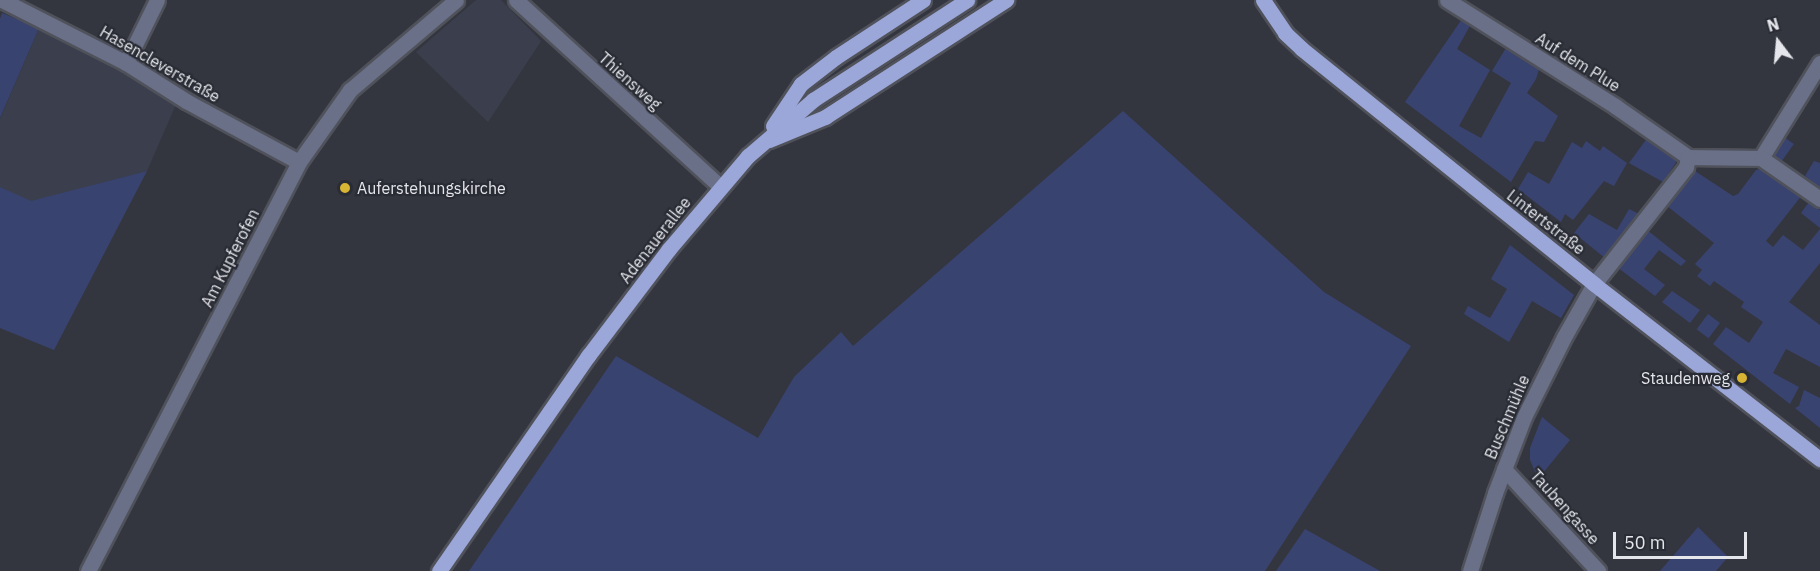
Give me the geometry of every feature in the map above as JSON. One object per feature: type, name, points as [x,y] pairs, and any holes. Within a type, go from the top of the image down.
[{"type":"main road","points":[[761,143],[801,84],[836,57],[923,0]]},
{"type":"main road","name":"Adenauerallee","points":[[440,571],[526,442],[588,356],[720,186],[761,143],[804,107],[846,76],[967,0]]},
{"type":"main road","points":[[761,143],[825,117],[1006,0]]},
{"type":"main road","name":"Lintertstraße","points":[[1263,0],[1285,33],[1302,49],[1594,284],[1820,459]]},
{"type":"street","name":"Hasencleverstraße","points":[[2,0],[126,63],[186,100],[299,162]]},
{"type":"street","points":[[126,63],[157,0]]},
{"type":"street","name":"Am Kupferofen","points":[[88,571],[299,162],[350,90],[456,0]]},
{"type":"street","name":"Thiensweg","points":[[516,0],[720,186]]},
{"type":"street","name":"Auf dem Plue","points":[[1447,0],[1615,106],[1688,157]]},
{"type":"street","points":[[1761,158],[1820,63]]},
{"type":"street","points":[[1594,284],[1686,167],[1688,157],[1761,158],[1820,199]]},
{"type":"street","name":"Buschmühle","points":[[1470,571],[1524,417],[1594,284]]},
{"type":"street","name":"Taubengasse","points":[[1504,469],[1598,571]]},
{"type":"shaded area","points":[[476,0],[501,0],[541,41],[488,122],[416,52]]},
{"type":"shaded area","points":[[2,13],[39,28],[0,118],[0,19]]},
{"type":"shaded area","points":[[1462,19],[1471,24],[1457,49],[1490,70],[1459,126],[1481,138],[1511,83],[1492,71],[1509,43],[1541,63],[1536,79],[1527,93],[1558,116],[1544,142],[1535,141],[1511,182],[1405,102]]},
{"type":"shaded area","points":[[39,28],[177,102],[147,171],[30,202],[0,187],[0,119]]},
{"type":"shaded area","points":[[1123,111],[1324,292],[1411,346],[1265,571],[469,571],[616,356],[758,438],[794,377],[841,332],[853,346]]},
{"type":"shaded area","points":[[1648,137],[1677,161],[1663,182],[1629,163]]},
{"type":"shaded area","points":[[1784,137],[1794,144],[1782,161],[1772,154]]},
{"type":"shaded area","points":[[1586,141],[1600,151],[1603,146],[1627,163],[1614,186],[1604,181],[1573,220],[1565,214],[1561,222],[1518,189],[1528,172],[1549,184],[1572,142],[1582,148]]},
{"type":"shaded area","points":[[1814,161],[1820,163],[1820,188],[1805,176]]},
{"type":"shaded area","points":[[1764,168],[1802,195],[1766,241],[1773,247],[1783,235],[1803,250],[1820,229],[1820,263],[1789,302],[1820,325],[1820,367],[1786,349],[1773,373],[1799,387],[1790,404],[1713,344],[1726,327],[1749,343],[1763,322],[1741,307],[1744,302],[1714,281],[1710,286],[1697,276],[1702,270],[1695,264],[1714,243],[1667,206],[1695,171],[1733,196],[1738,194],[1756,170]]},
{"type":"shaded area","points":[[147,171],[54,350],[0,328],[0,187],[31,201]]},
{"type":"shaded area","points":[[1809,202],[1820,210],[1820,228],[1801,213]]},
{"type":"shaded area","points":[[1629,209],[1639,214],[1605,258],[1574,233],[1589,214],[1617,230]]},
{"type":"shaded area","points":[[1647,230],[1686,261],[1681,266],[1659,250],[1644,269],[1665,285],[1655,296],[1617,267]]},
{"type":"shaded area","points":[[1510,245],[1574,295],[1561,318],[1532,301],[1509,342],[1464,314],[1468,306],[1490,318],[1507,289],[1491,279]]},
{"type":"shaded area","points":[[1672,291],[1700,310],[1690,323],[1662,302]]},
{"type":"shaded area","points":[[1708,314],[1720,323],[1709,338],[1697,329]]},
{"type":"shaded area","points":[[1804,390],[1820,398],[1820,428],[1795,408],[1799,406]]},
{"type":"shaded area","points":[[1542,417],[1570,440],[1538,479],[1530,460],[1530,448]]},
{"type":"shaded area","points":[[1698,527],[1728,557],[1716,571],[1660,571]]},
{"type":"shaded area","points":[[1305,529],[1380,571],[1276,571]]},
{"type":"place","name":"Auferstehungskirche","points":[[345,188]]},
{"type":"place","name":"Staudenweg","points":[[1742,378]]}]
